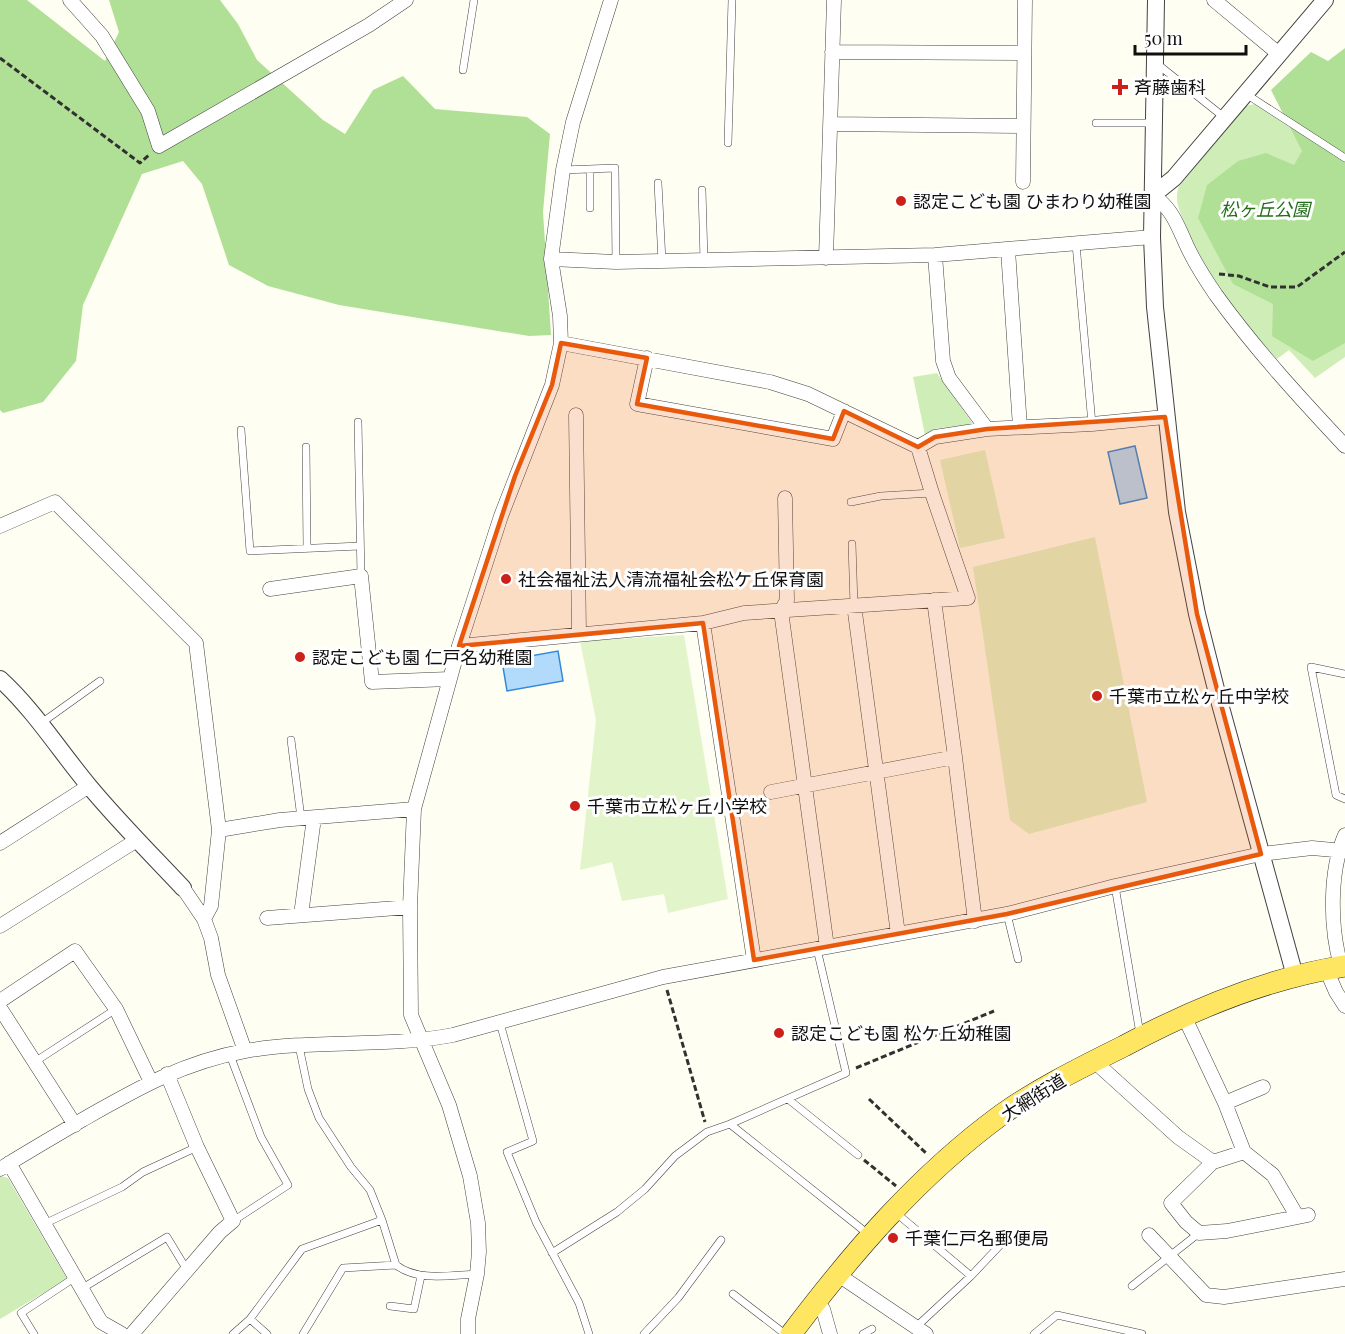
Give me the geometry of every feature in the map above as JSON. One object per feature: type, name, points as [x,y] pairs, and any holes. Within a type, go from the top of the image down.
[{"type":"main road","name":"大網街道","points":[[791,1334],[837,1274],[899,1203],[938,1166],[1003,1114],[1044,1088],[1141,1036],[1184,1016],[1253,988],[1337,967]]},
{"type":"street","points":[[70,0],[102,36],[148,111],[159,146],[369,25],[403,1]]},
{"type":"street","points":[[468,1334],[468,1319],[477,1274],[478,1223],[470,1176],[449,1105],[411,1015],[410,907],[414,809],[459,646],[515,476],[552,385],[561,344],[560,316],[552,259],[563,170],[573,122],[610,0]]},
{"type":"street","points":[[826,258],[834,0]]},
{"type":"street","points":[[1023,182],[1025,0]]},
{"type":"street","points":[[1156,0],[1152,237],[1155,307],[1177,512],[1197,614],[1295,976]]},
{"type":"street","points":[[1214,0],[1279,54]]},
{"type":"street","points":[[1153,195],[1174,178],[1325,0]]},
{"type":"street","points":[[832,52],[1024,53]]},
{"type":"street","points":[[830,124],[1023,126]]},
{"type":"street","points":[[1153,195],[1163,202],[1174,216],[1202,272],[1242,330],[1344,442]]},
{"type":"street","points":[[552,259],[616,262],[935,255],[1152,237]]},
{"type":"street","points":[[1008,250],[1020,427]]},
{"type":"street","points":[[935,255],[943,361],[949,378],[987,429]]},
{"type":"street","points":[[459,646],[703,623],[744,613],[968,598],[918,447],[808,394],[770,382],[561,344]]},
{"type":"street","points":[[647,358],[637,404],[833,439],[844,411]]},
{"type":"street","points":[[576,415],[579,633]]},
{"type":"street","points":[[918,447],[935,437],[987,429],[1092,424],[1166,417]]},
{"type":"street","points":[[785,498],[787,600],[781,611],[804,785],[822,948]]},
{"type":"street","points":[[2,519],[55,502],[196,643],[219,830],[212,906],[204,919]]},
{"type":"street","points":[[270,589],[360,576],[372,682],[449,679]]},
{"type":"street","points":[[934,600],[975,921]]},
{"type":"street","points":[[854,605],[898,934]]},
{"type":"street","points":[[703,623],[754,960]]},
{"type":"street","points":[[0,679],[21,698],[89,786],[183,888],[204,919],[211,938],[218,975],[245,1051]]},
{"type":"street","points":[[771,792],[955,757]]},
{"type":"street","points":[[0,843],[89,786]]},
{"type":"street","points":[[219,830],[307,818],[414,809]]},
{"type":"street","points":[[301,915],[307,818]]},
{"type":"street","points":[[1345,836],[1334,870],[1333,897],[1337,953],[1336,992],[1345,1006]]},
{"type":"street","points":[[0,926],[137,840]]},
{"type":"street","points":[[122,1334],[101,1322],[44,1224],[4,1166],[167,1074],[245,1051],[299,1045],[422,1041],[500,1023],[663,977],[975,921],[1115,886],[1261,854],[1312,848],[1342,850]]},
{"type":"street","points":[[267,918],[410,907]]},
{"type":"street","points":[[0,1001],[75,951],[116,1008],[151,1082]]},
{"type":"street","points":[[0,1008],[75,1125]]},
{"type":"street","points":[[1184,1016],[1225,1102],[1244,1152],[1273,1175],[1303,1216],[1227,1231],[1199,1233],[1186,1222],[1171,1203],[1213,1162],[1244,1152]]},
{"type":"street","points":[[1094,1061],[1178,1137],[1213,1162]]},
{"type":"street","points":[[132,1334],[220,1232],[233,1221],[197,1147],[167,1074]]},
{"type":"street","points":[[1225,1102],[1263,1087]]},
{"type":"street","points":[[1149,1235],[1206,1294],[1224,1297],[1345,1279]]},
{"type":"street","points":[[837,1274],[921,1331]]},
{"type":"street","points":[[814,1304],[823,1309],[830,1334]]},
{"type":"lane","points":[[463,70],[474,0]]},
{"type":"lane","points":[[728,143],[732,0]]},
{"type":"lane","points":[[1154,61],[1225,118]]},
{"type":"lane","points":[[1246,94],[1345,158]]},
{"type":"lane","points":[[1096,123],[1154,123]]},
{"type":"lane","points":[[563,170],[615,168],[616,262]]},
{"type":"lane","points":[[590,169],[590,208]]},
{"type":"lane","points":[[658,183],[662,261]]},
{"type":"lane","points":[[702,190],[704,260]]},
{"type":"lane","points":[[1076,244],[1092,424]]},
{"type":"lane","points":[[358,422],[360,576]]},
{"type":"lane","points":[[241,429],[250,550],[360,546]]},
{"type":"lane","points":[[306,447],[307,548]]},
{"type":"lane","points":[[851,502],[881,496],[932,493]]},
{"type":"lane","points":[[852,544],[854,605]]},
{"type":"lane","points":[[1345,674],[1311,667],[1336,795],[1345,799]]},
{"type":"lane","points":[[40,724],[100,681]]},
{"type":"lane","points":[[291,740],[307,818]]},
{"type":"lane","points":[[1115,886],[1141,1036]]},
{"type":"lane","points":[[1007,914],[1018,959]]},
{"type":"lane","points":[[552,1253],[617,1212],[645,1189],[675,1156],[707,1132],[846,1073],[822,948]]},
{"type":"lane","points":[[36,1061],[116,1008]]},
{"type":"lane","points":[[500,1023],[533,1142],[507,1152],[536,1222],[579,1303],[589,1334]]},
{"type":"lane","points":[[299,1045],[308,1089],[319,1118],[351,1167],[370,1190],[396,1265],[402,1270],[421,1276],[477,1274]]},
{"type":"lane","points":[[230,1055],[261,1137],[288,1185],[233,1221]]},
{"type":"lane","points":[[788,1099],[858,1155]]},
{"type":"lane","points":[[730,1124],[863,1230]]},
{"type":"lane","points":[[44,1224],[122,1187],[143,1172],[197,1147]]},
{"type":"lane","points":[[899,1203],[971,1276]]},
{"type":"lane","points":[[232,1334],[250,1319],[302,1249],[382,1220]]},
{"type":"lane","points":[[1132,1286],[1199,1233]]},
{"type":"lane","points":[[34,1334],[21,1313],[166,1238],[187,1270]]},
{"type":"lane","points":[[644,1334],[678,1298],[720,1240]]},
{"type":"lane","points":[[921,1331],[1004,1241]]},
{"type":"lane","points":[[303,1334],[343,1268],[396,1265]]},
{"type":"lane","points":[[390,1306],[414,1309],[421,1276]]},
{"type":"lane","points":[[733,1294],[785,1334]]},
{"type":"lane","points":[[1034,1334],[1057,1315],[1142,1334]]},
{"type":"lane","points":[[250,1319],[267,1334]]},
{"type":"lane","points":[[863,1334],[872,1329]]},
{"type":"path","points":[[0,58],[140,163],[159,146]]},
{"type":"path","points":[[1202,272],[1239,276],[1270,287],[1297,287],[1345,252]]},
{"type":"path","points":[[663,977],[707,1132]]},
{"type":"path","points":[[846,1073],[872,1060],[994,1011]]},
{"type":"path","points":[[869,1099],[938,1166]]},
{"type":"path","points":[[858,1155],[899,1203]]},
{"type":"highlighted area","points":[[561,343],[647,358],[637,404],[833,439],[844,411],[918,447],[935,437],[987,429],[1165,417],[1197,614],[1261,854],[1007,914],[754,960],[703,623],[459,646],[515,476],[552,385]]},
{"type":"green space","points":[[0,0],[27,0],[105,61],[119,32],[109,0],[220,0],[238,24],[257,60],[323,120],[345,134],[373,90],[403,76],[435,109],[527,117],[550,134],[543,212],[551,335],[529,336],[339,305],[268,286],[229,265],[202,184],[183,161],[142,174],[83,305],[76,361],[43,402],[3,413],[0,410]]},
{"type":"green space","name":"松ヶ丘公園","points":[[1345,48],[1345,343],[1313,361],[1272,336],[1273,304],[1233,284],[1198,218],[1207,185],[1238,161],[1266,153],[1294,165],[1302,151],[1271,90],[1311,52],[1328,61]]},
{"type":"green space","name":"松ヶ丘公園","points":[[1255,104],[1345,164],[1345,357],[1315,378],[1289,350],[1277,359],[1237,312],[1202,259],[1178,204],[1179,186],[1245,106]]},
{"type":"green space","points":[[937,373],[973,424],[934,429],[925,435],[913,377]]},
{"type":"green space","points":[[985,450],[1005,538],[960,548],[940,460]]},
{"type":"green space","points":[[1095,537],[1147,802],[1029,834],[1010,820],[973,567]]},
{"type":"green space","points":[[684,635],[728,899],[668,913],[664,894],[622,901],[612,862],[580,870],[596,720],[580,641]]},
{"type":"green space","points":[[0,1176],[8,1178],[67,1279],[0,1319]]},
{"type":"water","points":[[1135,446],[1147,498],[1120,504],[1108,452]]},
{"type":"water","points":[[558,651],[563,681],[507,691],[502,661]]},
{"type":"place","name":"斉藤歯科","points":[[1120,87]]},
{"type":"place","name":"認定こども園 ひまわり幼稚園","points":[[901,201]]},
{"type":"place","name":"社会福祉法人清流福祉会松ケ丘保育園","points":[[506,579]]},
{"type":"place","name":"認定こども園 仁戸名幼稚園","points":[[300,657]]},
{"type":"place","name":"千葉市立松ヶ丘中学校","points":[[1097,696]]},
{"type":"place","name":"千葉市立松ヶ丘小学校","points":[[575,806]]},
{"type":"place","name":"認定こども園 松ケ丘幼稚園","points":[[779,1033]]},
{"type":"place","name":"千葉仁戸名郵便局","points":[[893,1238]]}]
